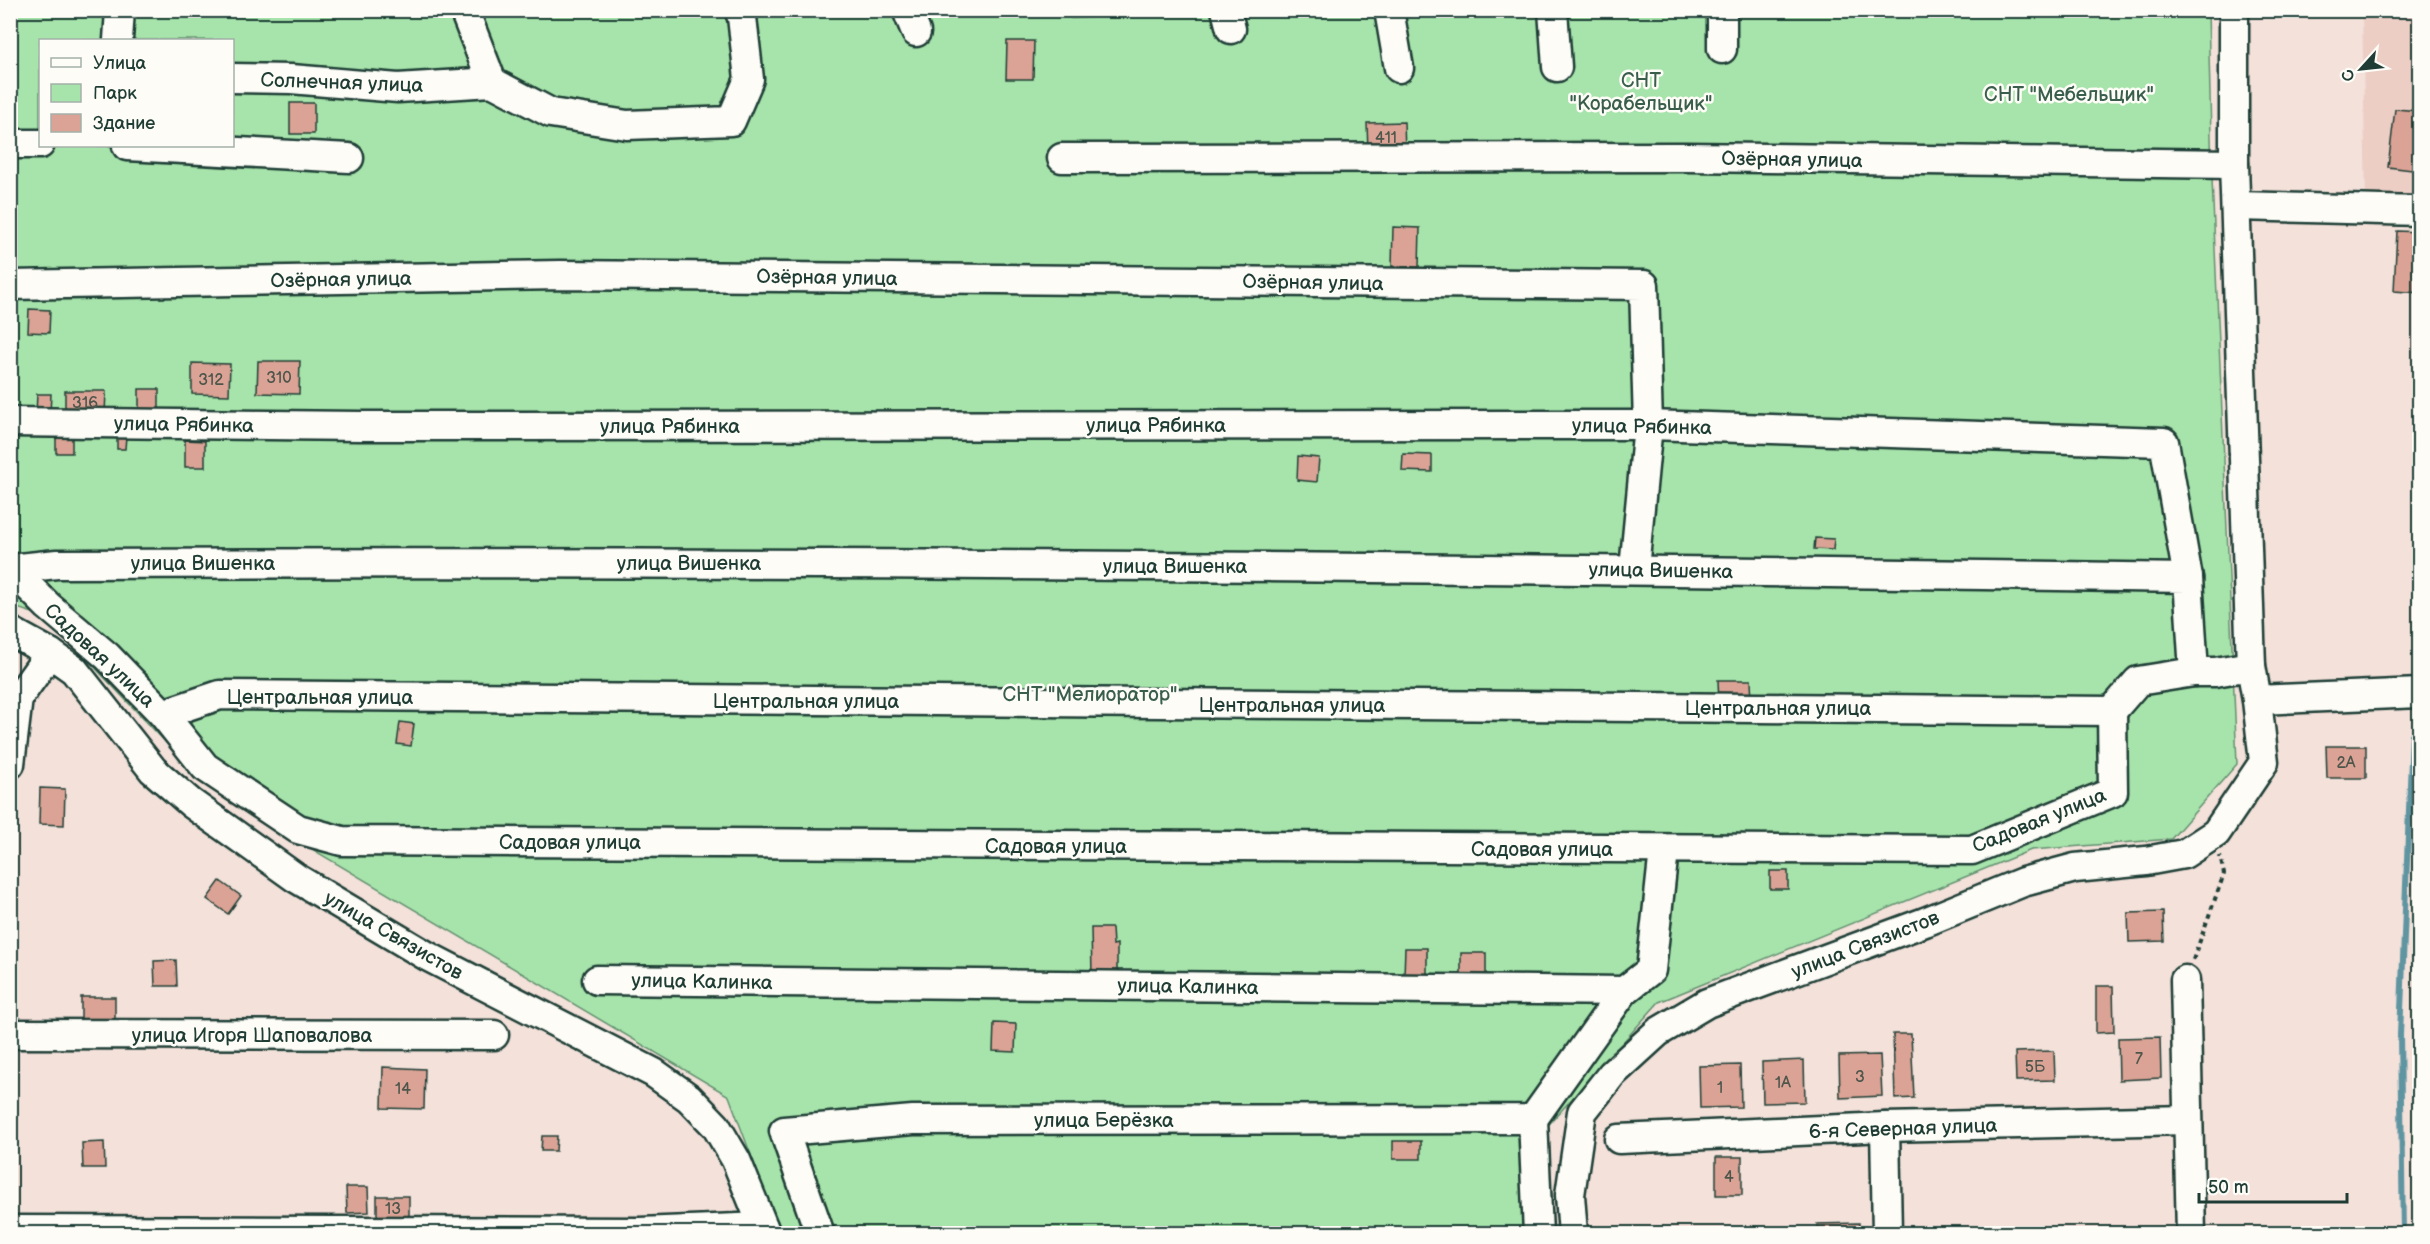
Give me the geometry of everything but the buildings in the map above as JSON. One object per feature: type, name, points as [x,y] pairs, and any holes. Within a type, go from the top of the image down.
[{"type":"street","points":[[118,39],[120,10]]},
{"type":"street","points":[[464,10],[492,82],[551,113],[627,125],[731,121],[749,79],[742,17],[739,10]]},
{"type":"street","points":[[1389,10],[1399,68]]},
{"type":"street","points":[[1553,10],[1557,66]]},
{"type":"street","points":[[1722,10],[1722,49]]},
{"type":"street","points":[[2234,10],[2235,206],[2251,666],[2257,700],[2420,693]]},
{"type":"street","name":"Солнечная улица","points":[[234,78],[398,88],[492,82]]},
{"type":"street","points":[[10,144],[39,144]]},
{"type":"street","points":[[146,147],[349,158]]},
{"type":"street","name":"Озёрная улица","points":[[1062,158],[1687,158],[2234,164]]},
{"type":"street","points":[[2235,206],[2420,211]]},
{"type":"street","name":"Озёрная улица","points":[[10,285],[560,275],[1644,285],[1648,425]]},
{"type":"street","name":"улица Рябинка","points":[[10,422],[360,426],[1648,425],[2164,442],[2188,578]]},
{"type":"street","points":[[1634,569],[1648,425]]},
{"type":"street","name":"улица Вишенка","points":[[11,569],[57,564],[604,562],[1634,569],[2188,578]]},
{"type":"street","name":"Садовая улица","points":[[11,569],[48,606],[107,656],[164,714],[205,767],[298,829],[342,841],[1972,850],[2113,792],[2112,711]]},
{"type":"street","points":[[2188,578],[2194,672]]},
{"type":"street","name":"улица Связистов","points":[[10,631],[50,653],[74,670],[153,770],[191,803],[296,879],[427,956],[654,1073],[689,1098],[716,1126],[736,1160],[764,1230]]},
{"type":"street","points":[[10,764],[18,698],[50,653]]},
{"type":"street","points":[[2112,711],[2138,681],[2251,666]]},
{"type":"street","name":"Центральная улица","points":[[164,714],[220,695],[2112,711]]},
{"type":"street","name":"улица Связистов","points":[[1573,1233],[1570,1195],[1582,1112],[1612,1074],[1658,1032],[1707,1003],[1925,922],[2023,882],[2075,868],[2146,861],[2184,854],[2216,833],[2264,762],[2257,700]]},
{"type":"street","points":[[1538,1233],[1533,1119],[1624,991],[1652,970],[1664,850]]},
{"type":"street","name":"улица Калинка","points":[[597,980],[1624,991]]},
{"type":"street","points":[[2185,980],[2191,1233]]},
{"type":"street","name":"улица Игоря Шаповалова","points":[[10,1034],[494,1035]]},
{"type":"street","name":"улица Берёзка","points":[[820,1233],[784,1131],[913,1120],[1533,1119]]},
{"type":"street","name":"6-я Северная улица","points":[[1619,1139],[1885,1127],[2187,1120]]},
{"type":"street","points":[[1885,1127],[1887,1233]]},
{"type":"street","points":[[10,1230],[639,1232],[764,1230]]},
{"type":"path","points":[[2185,980],[2224,874],[2216,833]]},
{"type":"shaded area","points":[[2362,11],[2419,11],[2419,209],[2366,198]]},
{"type":"green space","name":"СНТ \"Мелиоратор\"","points":[[10,11],[2208,11],[2212,179],[2237,764],[2171,839],[2031,850],[1659,1002],[1543,1131],[1549,1233],[780,1233],[729,1096],[209,788],[48,618],[11,606]]},
{"type":"waterway","points":[[2403,1234],[2400,1035],[2412,735]]},
{"type":"park label","name":"СНТ \"Корабельщик\"","points":[[1641,92]]},
{"type":"park label","name":"СНТ \"Мебельщик\"","points":[[2069,94]]}]
